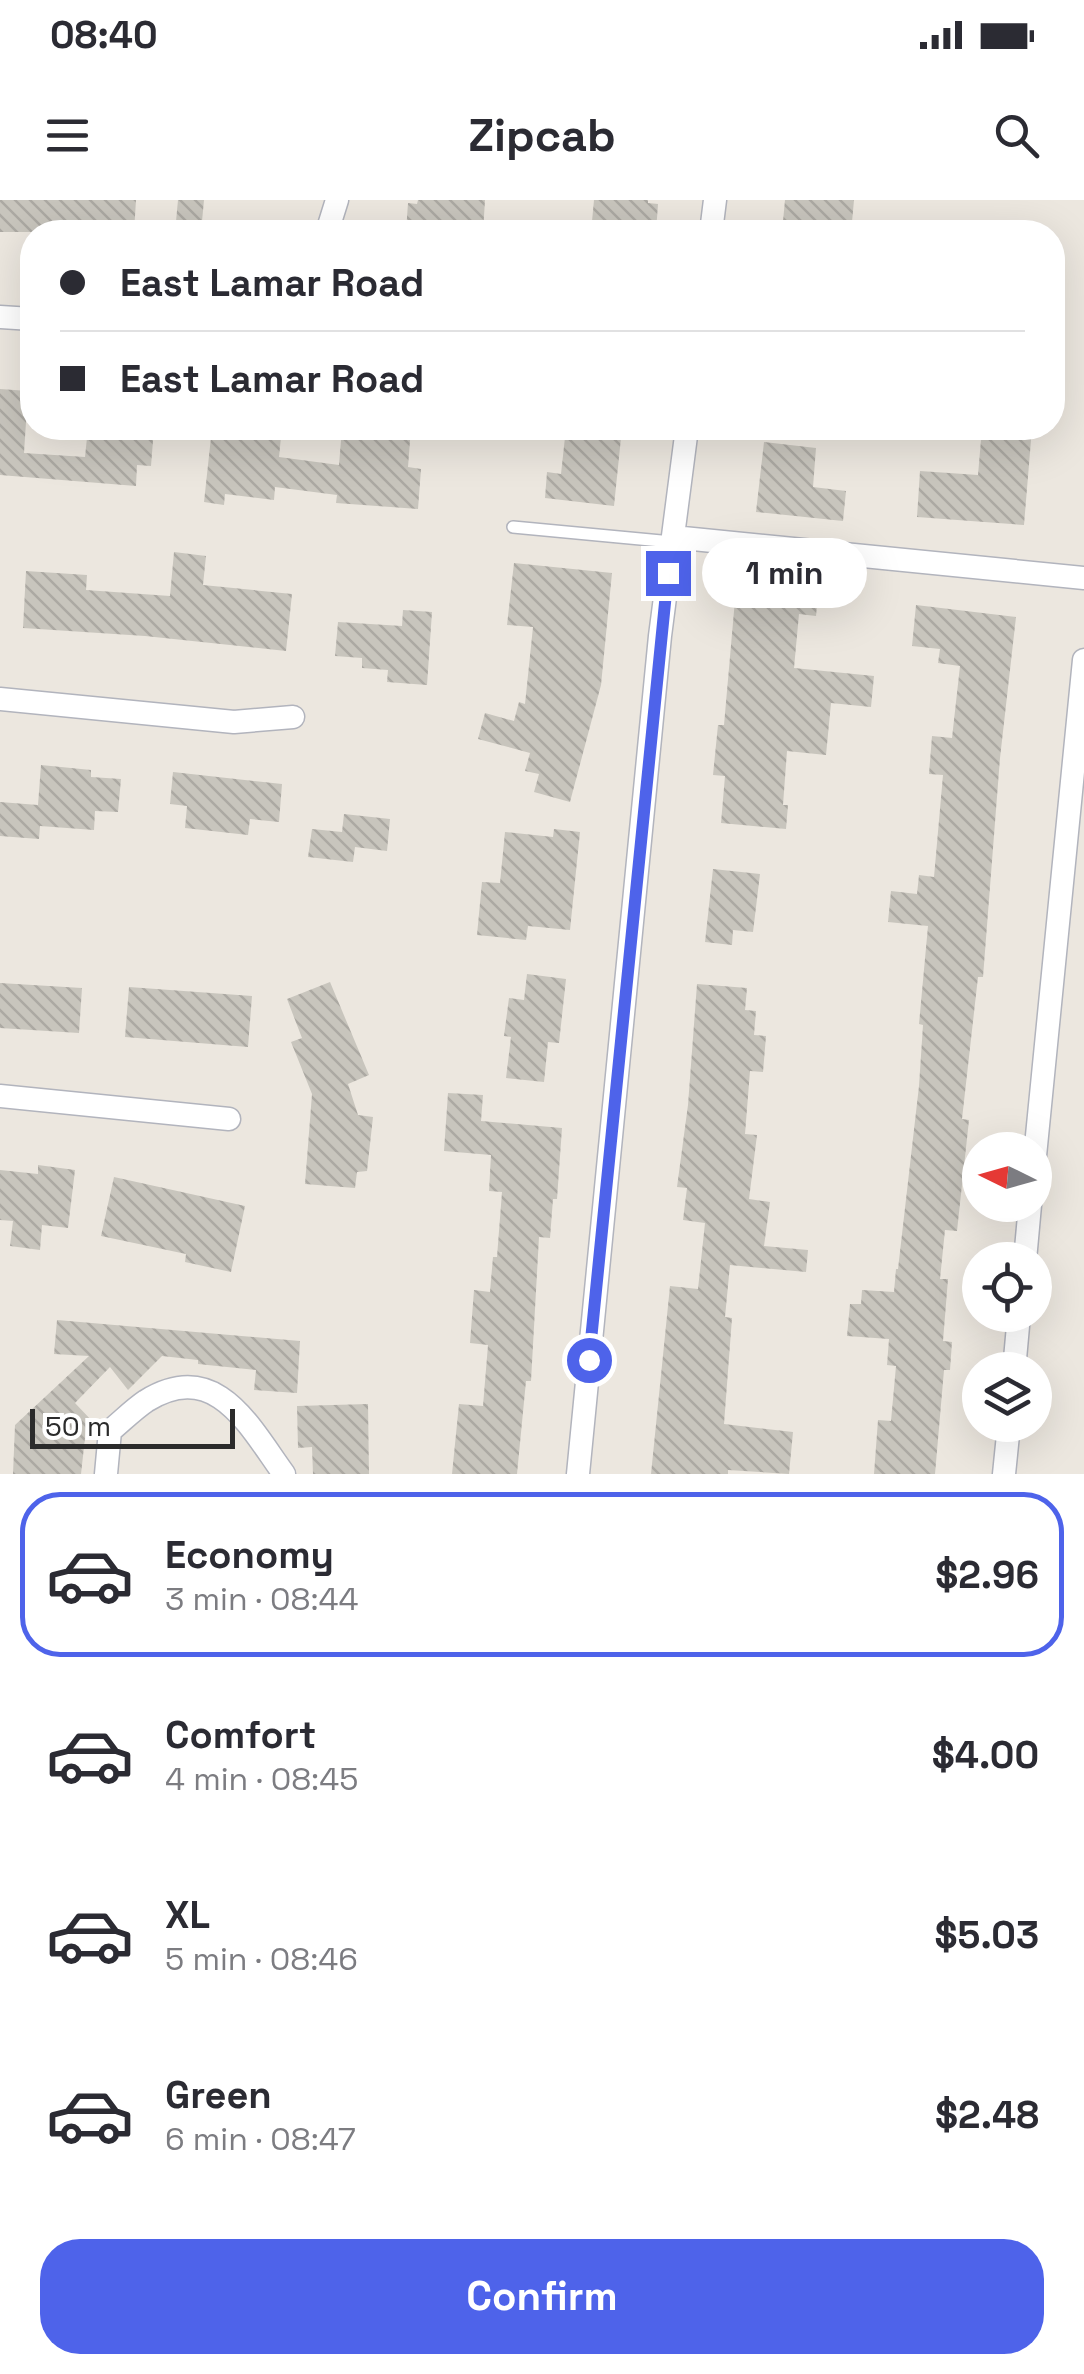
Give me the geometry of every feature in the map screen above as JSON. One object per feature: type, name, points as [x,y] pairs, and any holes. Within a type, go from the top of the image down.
[{"type":"street","points":[[578,1474],[660,636],[685,440]]},
{"type":"street","points":[[673,539],[1084,578]]},
{"type":"street","points":[[1037,1132],[1084,660]]},
{"type":"street","points":[[0,699],[234,722],[293,717]]},
{"type":"street","points":[[0,1096],[230,1119]]},
{"type":"street","points":[[106,1474],[110,1431],[148,1400],[183,1387],[210,1390],[234,1406],[284,1474]]},
{"type":"street","points":[[1004,1474],[1007,1442]]},
{"type":"lane","points":[[513,527],[673,539]]},
{"type":"building","points":[[0,200],[136,200],[135,220],[20,220],[20,232],[0,232]]},
{"type":"building","points":[[178,200],[204,200],[202,220],[176,220]]},
{"type":"building","points":[[418,200],[485,200],[484,220],[407,220],[408,203],[417,204]]},
{"type":"building","points":[[594,200],[648,200],[658,204],[657,220],[592,220]]},
{"type":"building","points":[[785,200],[854,200],[852,220],[783,220]]},
{"type":"building","points":[[0,389],[20,390],[20,440],[25,440],[24,453],[85,457],[87,440],[153,440],[151,466],[137,465],[136,486],[0,475]]},
{"type":"building","points":[[211,440],[281,440],[279,457],[339,465],[341,440],[410,440],[408,467],[421,469],[418,509],[336,503],[337,495],[275,487],[274,500],[225,494],[224,505],[204,502]]},
{"type":"building","points":[[565,440],[621,440],[614,506],[545,498],[547,472],[561,474]]},
{"type":"building","points":[[981,440],[1031,440],[1024,525],[917,517],[920,471],[978,475]]},
{"type":"building","points":[[764,442],[816,448],[813,487],[846,491],[843,521],[756,512]]},
{"type":"building","points":[[174,552],[206,556],[203,585],[292,594],[286,651],[23,628],[26,571],[87,575],[86,590],[170,596]]},
{"type":"building","points":[[514,563],[612,573],[601,685],[570,802],[534,792],[539,774],[525,771],[530,753],[478,739],[485,713],[514,721],[519,702],[525,704],[533,627],[507,625]]},
{"type":"building","points":[[737,577],[819,585],[816,616],[799,614],[794,668],[874,676],[871,707],[831,703],[826,755],[787,751],[783,805],[788,805],[786,829],[721,823],[725,776],[713,775],[718,725],[724,725]]},
{"type":"building","points":[[916,605],[1016,617],[1000,758],[983,977],[978,977],[962,1119],[969,1120],[968,1132],[962,1132],[957,1231],[945,1230],[940,1279],[948,1279],[943,1341],[952,1342],[950,1370],[944,1370],[935,1474],[874,1474],[878,1420],[891,1421],[896,1366],[887,1365],[889,1339],[847,1336],[850,1304],[861,1304],[862,1290],[894,1292],[919,1086],[923,1025],[919,1024],[928,926],[888,922],[891,891],[917,894],[919,875],[934,877],[943,775],[929,774],[932,736],[952,738],[960,666],[938,663],[940,649],[912,646]]},
{"type":"building","points":[[403,610],[432,612],[427,685],[387,682],[388,670],[362,668],[362,658],[335,656],[338,622],[402,626]]},
{"type":"building","points":[[41,765],[91,770],[91,777],[121,779],[118,812],[95,811],[94,830],[40,826],[39,839],[0,836],[0,802],[38,805]]},
{"type":"building","points":[[173,772],[282,784],[279,822],[250,819],[248,835],[185,828],[187,806],[170,804]]},
{"type":"building","points":[[344,814],[390,819],[387,851],[355,847],[353,862],[308,857],[312,829],[342,832]]},
{"type":"building","points":[[554,829],[580,832],[570,930],[528,926],[526,940],[477,935],[482,882],[500,883],[505,832],[553,837]]},
{"type":"building","points":[[713,869],[760,874],[753,932],[733,930],[732,945],[705,942]]},
{"type":"building","points":[[527,974],[566,979],[559,1043],[548,1042],[544,1082],[506,1078],[511,1037],[504,1036],[509,998],[524,1000]]},
{"type":"building","points":[[330,982],[369,1075],[348,1084],[358,1115],[373,1117],[367,1171],[357,1172],[355,1188],[305,1184],[312,1094],[291,1042],[302,1038],[287,999]]},
{"type":"building","points":[[0,983],[82,988],[79,1033],[0,1028]]},
{"type":"building","points":[[697,984],[747,988],[745,1010],[756,1011],[754,1035],[766,1036],[763,1072],[750,1071],[745,1134],[757,1135],[749,1199],[770,1202],[764,1246],[808,1250],[806,1272],[730,1265],[725,1317],[732,1318],[724,1424],[793,1432],[789,1474],[728,1470],[728,1474],[651,1474],[670,1286],[698,1289],[705,1223],[683,1220],[687,1188],[677,1187]]},
{"type":"building","points":[[129,987],[252,996],[248,1047],[125,1037]]},
{"type":"building","points":[[448,1093],[483,1095],[481,1121],[562,1128],[550,1238],[539,1237],[531,1381],[526,1381],[517,1474],[452,1474],[459,1404],[483,1406],[488,1345],[470,1343],[474,1290],[490,1292],[502,1192],[489,1191],[491,1155],[444,1151]]},
{"type":"building","points":[[38,1165],[75,1170],[68,1228],[42,1225],[40,1250],[10,1246],[13,1221],[0,1220],[0,1170],[38,1174]]},
{"type":"building","points":[[114,1177],[245,1206],[231,1272],[185,1262],[186,1254],[101,1236]]},
{"type":"building","points":[[57,1320],[300,1341],[297,1393],[254,1390],[256,1370],[162,1356],[128,1390],[110,1367],[75,1403],[93,1422],[86,1429],[81,1474],[13,1474],[15,1425],[89,1356],[54,1354]]},
{"type":"building","points":[[368,1404],[369,1474],[313,1474],[312,1447],[298,1448],[297,1406]]},
{"type":"route","points":[[589,1360],[668,573]]}]
